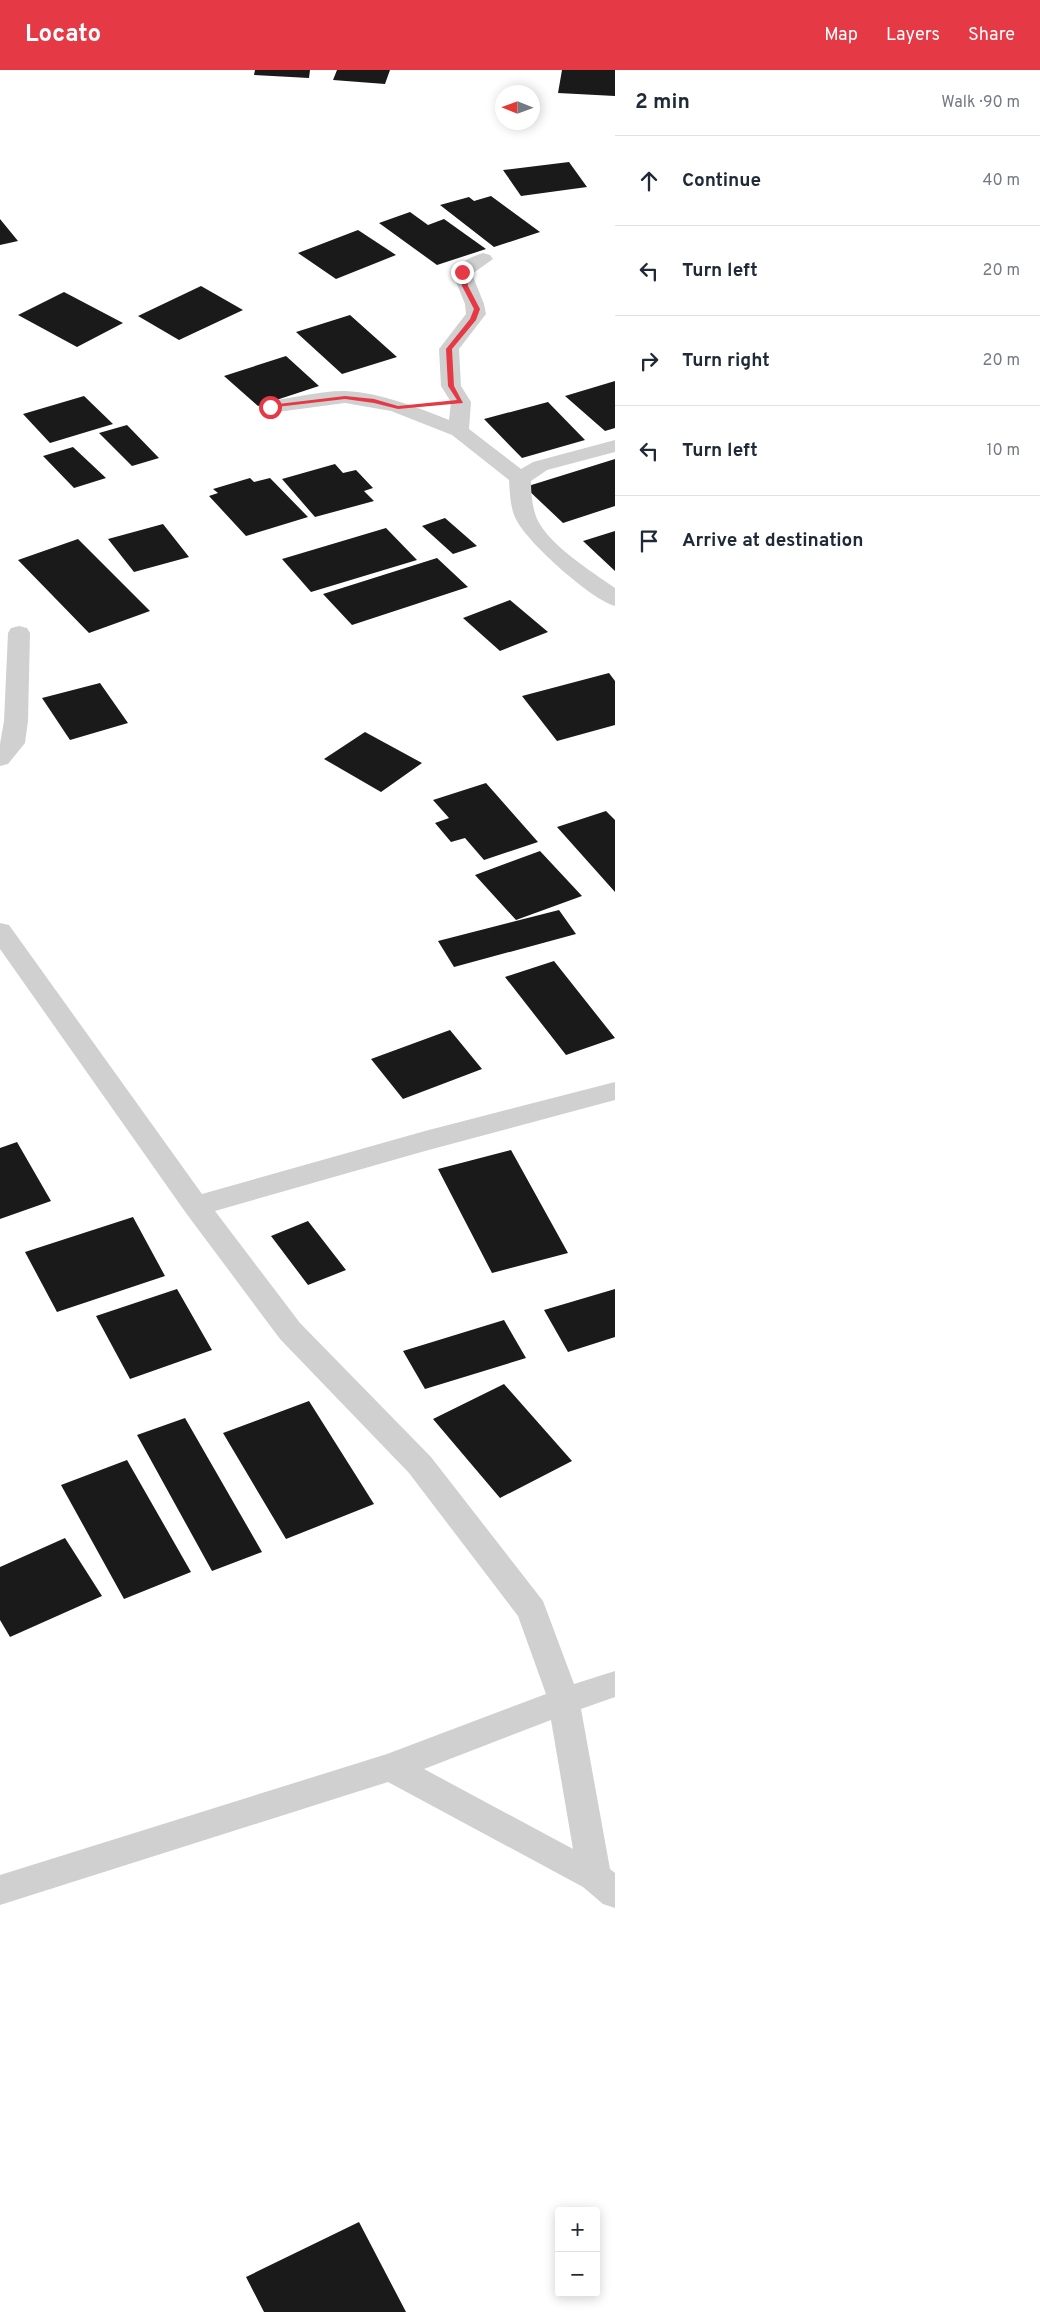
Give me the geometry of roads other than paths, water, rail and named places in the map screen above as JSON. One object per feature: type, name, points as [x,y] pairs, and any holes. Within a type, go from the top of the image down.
[{"type":"street","points":[[459,431],[460,402],[451,386],[449,349],[476,314],[477,309],[465,286],[462,272],[483,259]]},
{"type":"street","points":[[270,407],[345,397],[398,407],[459,431],[520,478]]},
{"type":"street","points":[[398,407],[460,402]]},
{"type":"street","points":[[520,478],[540,466],[615,446]]},
{"type":"street","points":[[520,478],[520,499],[528,521],[540,538],[615,599]]},
{"type":"street","points":[[0,759],[13,744],[16,722],[19,633]]},
{"type":"street","points":[[0,931],[196,1206],[290,1331],[420,1465],[532,1610],[564,1701],[605,1885]]},
{"type":"street","points":[[196,1206],[425,1141],[615,1092]]},
{"type":"street","points":[[0,1890],[391,1767],[564,1701],[615,1684]]},
{"type":"street","points":[[391,1767],[605,1885]]}]
